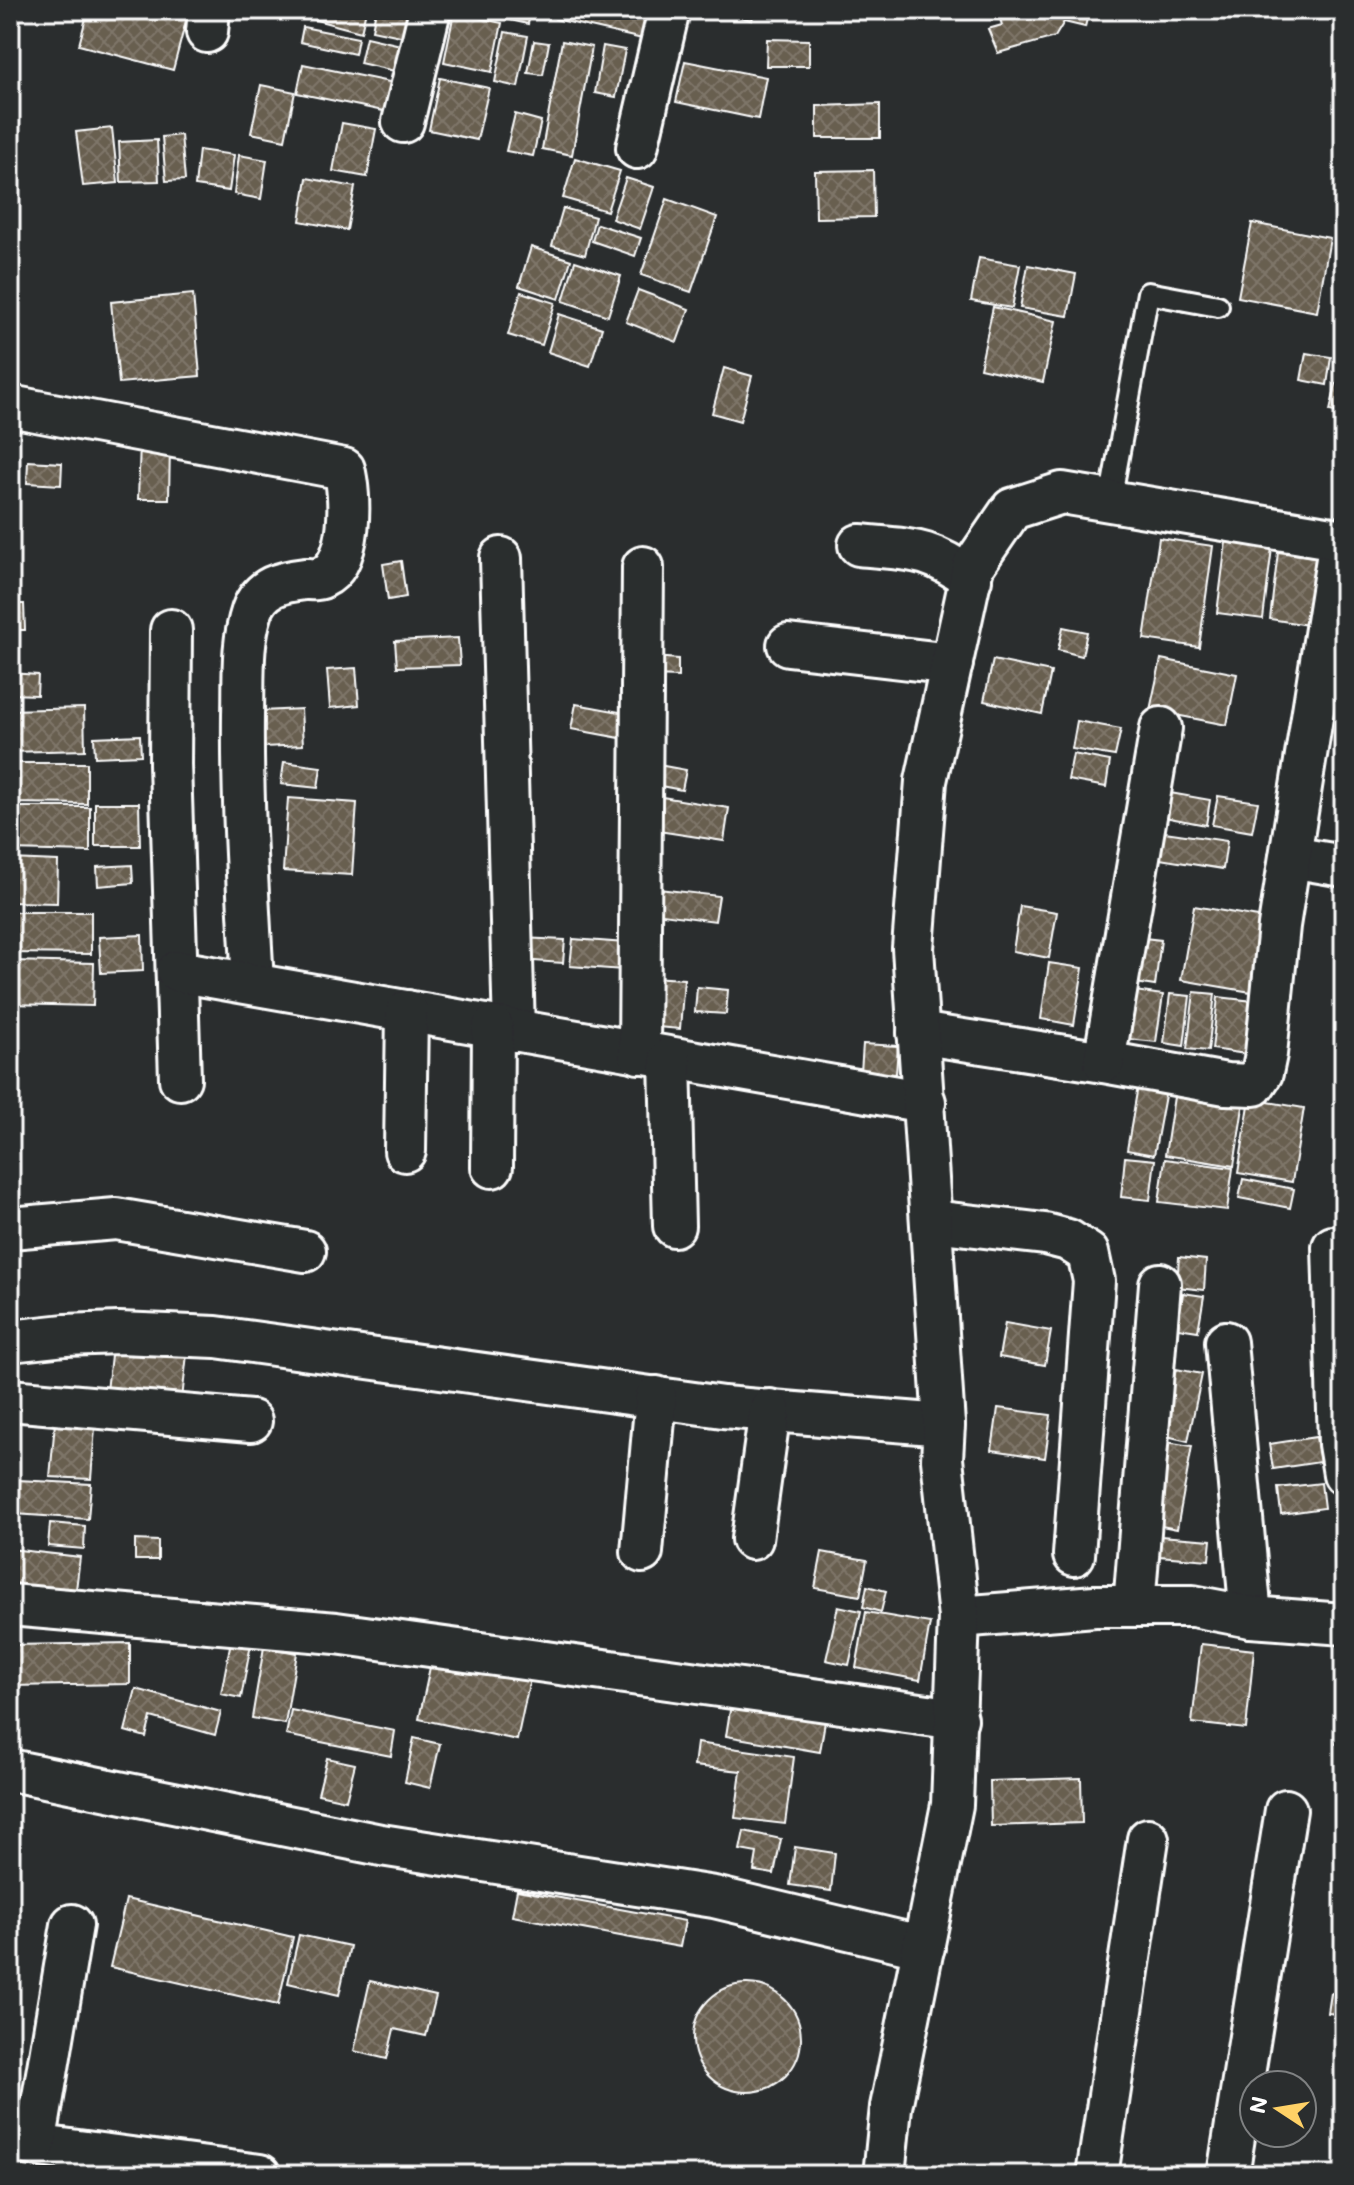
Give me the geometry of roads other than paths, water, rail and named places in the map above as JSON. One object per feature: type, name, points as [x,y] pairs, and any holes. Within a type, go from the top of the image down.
[{"type":"street","points":[[403,122],[430,10]]},
{"type":"street","points":[[637,148],[669,10]]},
{"type":"street","points":[[10,406],[344,469],[349,489],[349,520],[339,562],[324,577],[270,587],[256,599],[245,631],[242,797],[253,983]]},
{"type":"street","points":[[884,2175],[891,2107],[952,1805],[957,1719],[959,1617],[942,1459],[944,1425],[925,1102],[918,1033],[913,948],[926,781],[973,566],[1012,509],[1062,493],[1342,540],[1329,709],[1290,857],[1279,926],[1266,1054],[1262,1073],[1254,1085],[1226,1084],[918,1033]]},
{"type":"street","points":[[859,545],[924,552],[947,561],[971,579]]},
{"type":"street","points":[[492,1167],[504,1029],[501,558]]},
{"type":"street","points":[[643,567],[654,1055],[674,1226]]},
{"type":"street","points":[[171,630],[170,764],[180,1079]]},
{"type":"street","points":[[788,645],[952,664]]},
{"type":"street","points":[[1104,1062],[1161,728]]},
{"type":"street","points":[[1290,857],[1344,866]]},
{"type":"street","points":[[177,971],[925,1102]]},
{"type":"street","points":[[405,1151],[407,1011]]},
{"type":"street","points":[[10,1228],[116,1219],[305,1251]]},
{"type":"street","points":[[932,1221],[1045,1234],[1068,1240],[1088,1253],[1094,1281],[1074,1555]]},
{"type":"street","points":[[1333,1247],[1339,1444],[1344,1474]]},
{"type":"street","points":[[1134,1606],[1160,1284]]},
{"type":"street","points":[[10,1341],[119,1333],[216,1337],[656,1397],[944,1425]]},
{"type":"street","points":[[1226,1342],[1251,1617]]},
{"type":"street","points":[[642,1552],[656,1397]]},
{"type":"street","points":[[10,1400],[251,1421]]},
{"type":"street","points":[[752,1539],[770,1410]]},
{"type":"street","points":[[10,1605],[336,1633],[957,1719]]},
{"type":"street","points":[[959,1617],[1095,1606],[1193,1606],[1251,1617],[1344,1624]]},
{"type":"street","points":[[10,1770],[381,1845],[714,1897],[924,1947]]},
{"type":"street","points":[[1228,2175],[1286,1810]]},
{"type":"street","points":[[1097,2175],[1148,1839]]},
{"type":"street","points":[[72,1925],[22,2144],[83,2164],[249,2174]]},
{"type":"lane","points":[[1110,501],[1148,293],[1218,306]]}]
